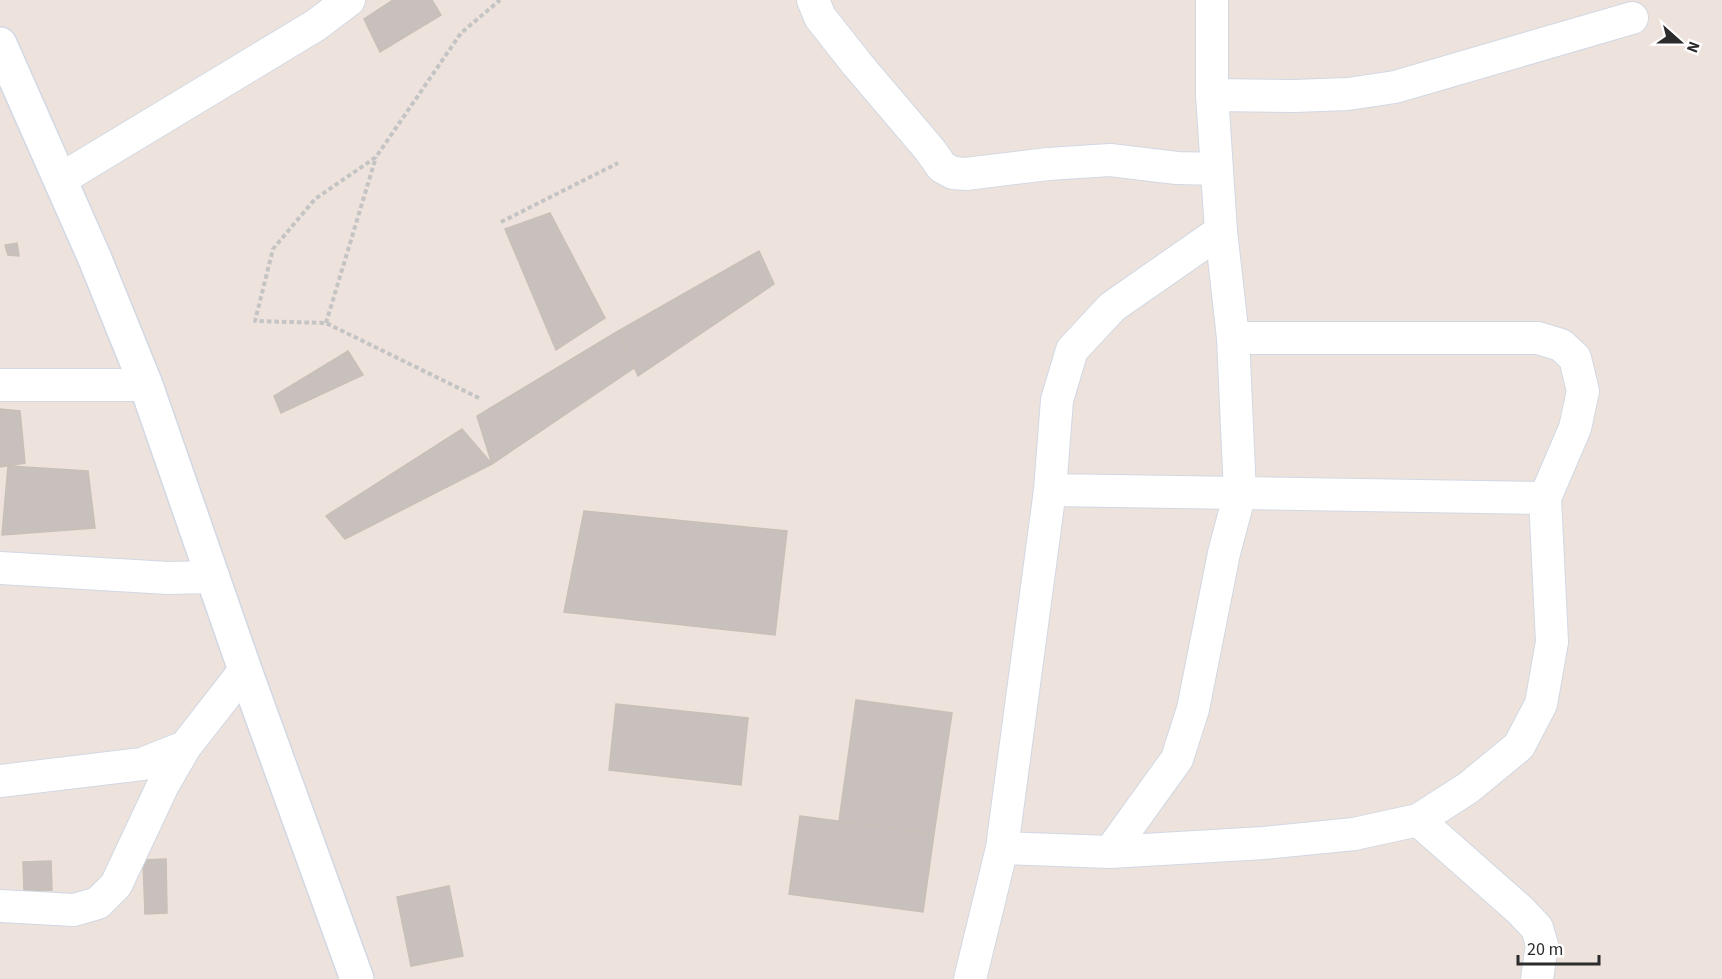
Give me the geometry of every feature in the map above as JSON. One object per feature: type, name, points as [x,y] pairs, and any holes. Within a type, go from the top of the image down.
[{"type":"main road","points":[[0,44],[61,179],[146,386],[245,670],[357,979]]},
{"type":"street","points":[[61,179],[316,25],[349,0]]},
{"type":"street","points":[[813,0],[820,17],[857,64],[942,167],[953,173],[966,174],[1048,164],[1110,160],[1177,168],[1217,169]]},
{"type":"street","points":[[1110,852],[1176,759],[1193,709],[1224,553],[1240,493],[1233,338],[1221,231],[1212,95],[1212,0]]},
{"type":"street","points":[[1212,95],[1348,94],[1395,87],[1632,18]]},
{"type":"street","points":[[970,979],[1002,848],[1050,490],[1058,400],[1072,350],[1112,308],[1221,231]]},
{"type":"street","points":[[1002,848],[1110,852],[1264,843],[1353,834],[1418,820],[1468,788],[1519,746],[1541,704],[1552,642],[1545,498],[1575,428],[1583,391],[1575,358],[1561,345],[1538,338],[1233,338]]},
{"type":"street","points":[[0,385],[146,386]]},
{"type":"street","points":[[1050,490],[1545,498]]},
{"type":"street","points":[[0,568],[168,578],[213,577]]},
{"type":"street","points":[[0,906],[74,910],[98,903],[116,885],[163,785],[185,747],[245,670]]},
{"type":"street","points":[[0,781],[142,764],[185,747]]},
{"type":"street","points":[[1418,820],[1520,909],[1537,928],[1542,945],[1537,979]]},
{"type":"path","points":[[326,323],[376,157],[461,33],[500,0]]},
{"type":"path","points":[[376,157],[315,199],[273,249],[255,321],[326,323],[480,398]]},
{"type":"path","points":[[501,222],[618,164]]},
{"type":"building","points":[[393,0],[432,0],[441,15],[380,52],[364,19]]},
{"type":"building","points":[[550,213],[605,318],[556,350],[505,229]]},
{"type":"building","points":[[17,243],[19,256],[8,255],[5,245]]},
{"type":"building","points":[[759,251],[774,284],[638,376],[618,331]]},
{"type":"building","points":[[618,331],[634,368],[492,464],[477,416]]},
{"type":"building","points":[[348,351],[363,375],[281,413],[274,396]]},
{"type":"building","points":[[0,409],[20,411],[25,463],[0,467]]},
{"type":"building","points":[[462,429],[492,464],[345,539],[326,516]]},
{"type":"building","points":[[8,466],[88,471],[95,528],[2,535]]},
{"type":"building","points":[[584,511],[787,531],[775,635],[564,612]]},
{"type":"building","points":[[856,700],[952,713],[934,834],[839,821]]},
{"type":"building","points":[[616,704],[748,718],[741,785],[609,770]]},
{"type":"building","points":[[800,816],[934,834],[923,912],[789,894]]},
{"type":"building","points":[[166,859],[167,913],[145,914],[143,860]]},
{"type":"building","points":[[51,861],[52,890],[24,891],[23,862]]},
{"type":"building","points":[[449,886],[463,956],[411,966],[397,897]]}]
